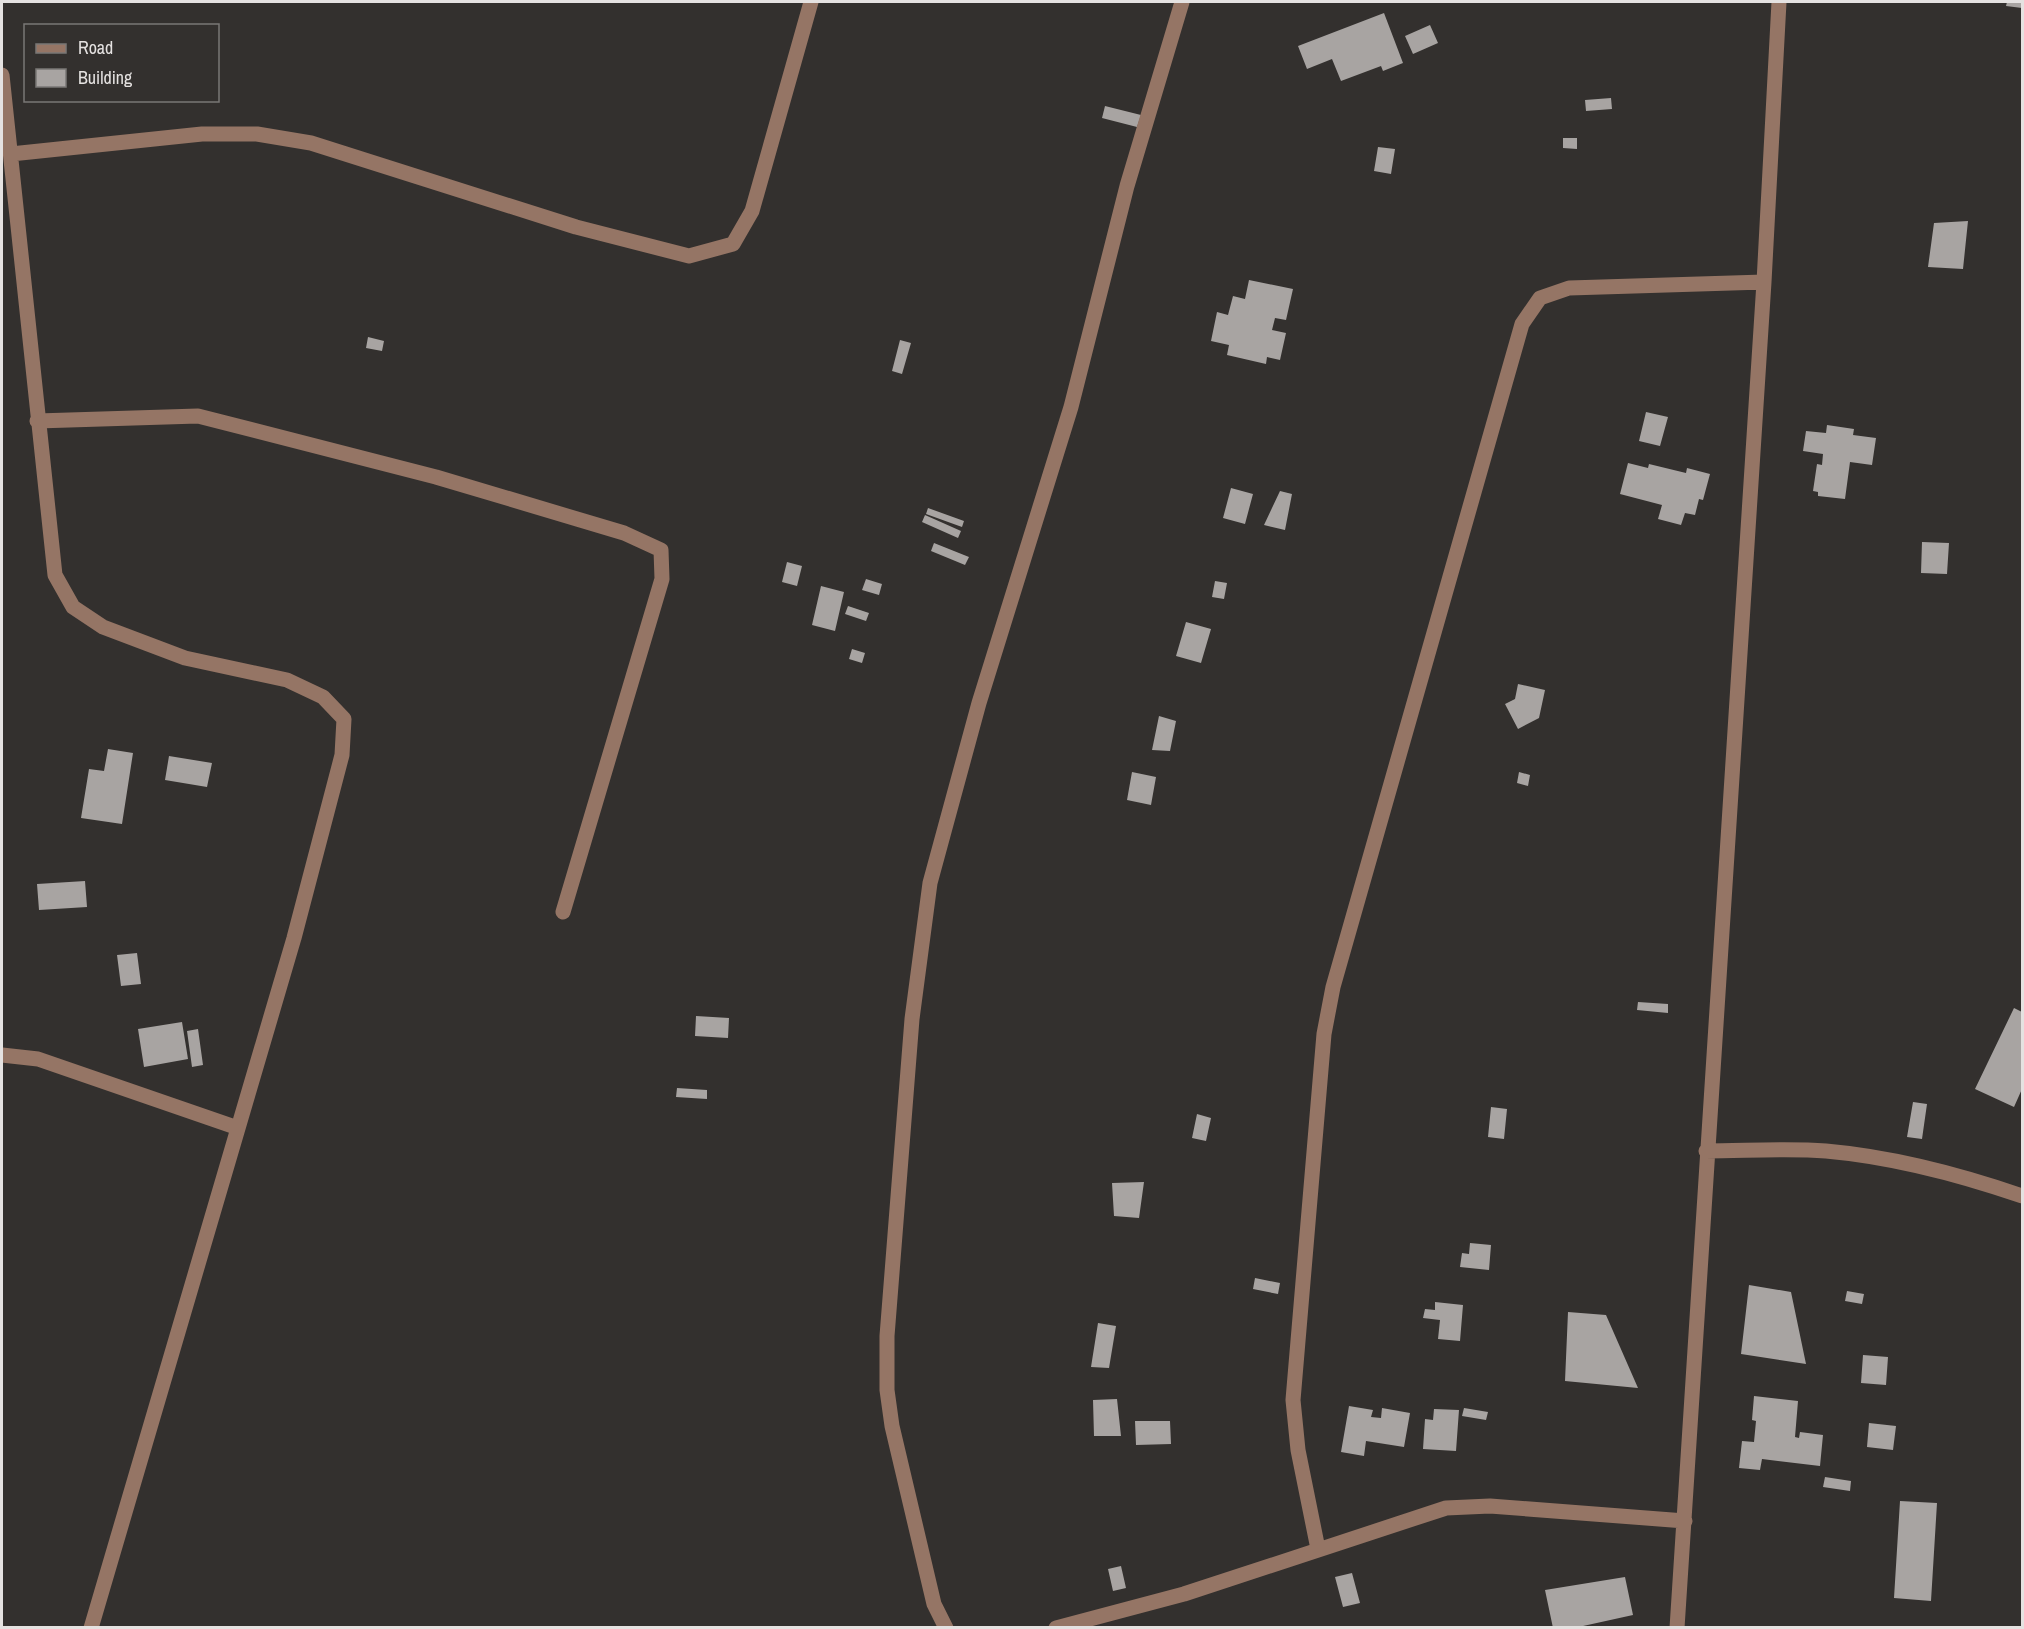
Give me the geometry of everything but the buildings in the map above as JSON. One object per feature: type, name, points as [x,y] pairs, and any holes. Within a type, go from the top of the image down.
[{"type":"street","points":[[11,154],[202,134],[257,134],[311,143],[576,227],[689,256],[733,244],[752,212],[811,2]]},
{"type":"street","points":[[946,1628],[934,1604],[892,1426],[887,1390],[887,1335],[912,1019],[930,882],[973,726],[1071,407],[1127,186],[1182,2]]},
{"type":"street","points":[[1677,1628],[1764,282],[1779,2]]},
{"type":"street","points":[[2,75],[55,575],[73,607],[103,627],[185,658],[287,680],[323,697],[344,719],[339,766],[294,938],[91,1628]]},
{"type":"street","points":[[1318,1549],[1297,1440],[1293,1400],[1324,1034],[1336,976],[1522,324],[1540,298],[1569,288],[1764,282]]},
{"type":"street","points":[[37,421],[198,416],[436,477],[624,533],[661,550],[662,579],[563,912]]},
{"type":"street","points":[[2,1055],[38,1059],[238,1128]]},
{"type":"street","points":[[1706,1152],[1824,1151],[1899,1160],[1971,1179],[2022,1196]]},
{"type":"street","points":[[1056,1628],[1184,1593],[1446,1508],[1465,1506],[1685,1521]]}]
